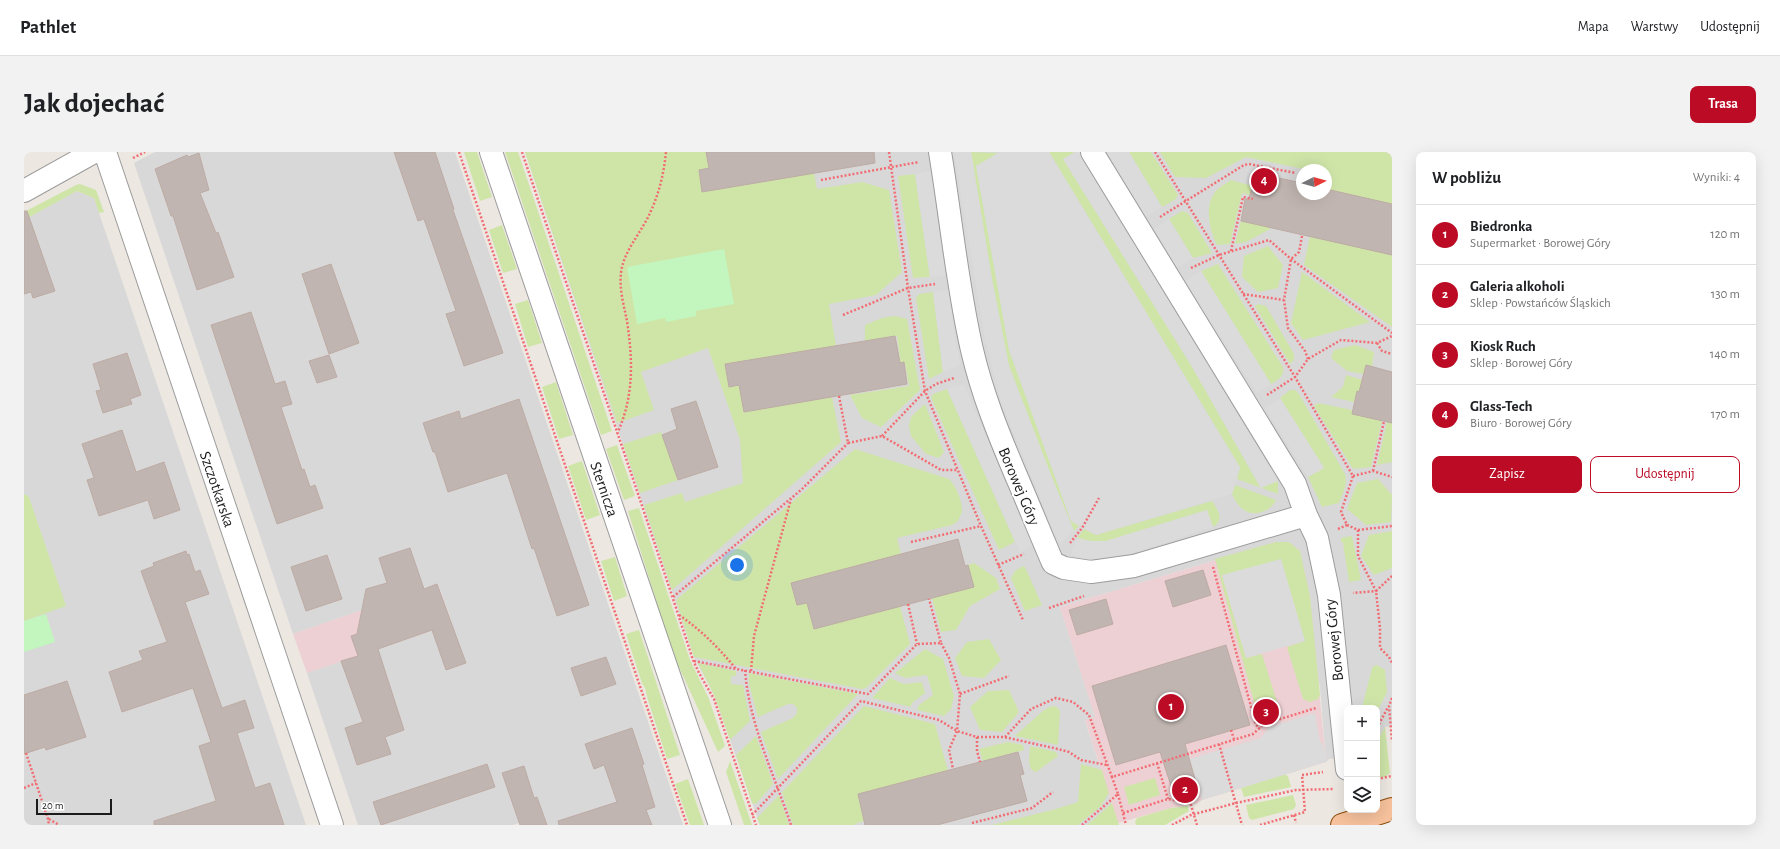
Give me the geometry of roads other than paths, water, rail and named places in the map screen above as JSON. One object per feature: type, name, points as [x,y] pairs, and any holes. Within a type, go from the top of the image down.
[{"type":"main road","points":[[1350,820],[1392,809]]},
{"type":"street","points":[[24,190],[94,152]]},
{"type":"street","name":"Szczotkarska","points":[[105,152],[332,825]]},
{"type":"street","name":"Sternicza","points":[[491,152],[720,825]]},
{"type":"street","name":"Borowej Góry","points":[[1092,152],[1294,484],[1317,538],[1329,595],[1344,741]]},
{"type":"street","name":"Borowej Góry","points":[[940,155],[972,350],[984,396],[1053,563],[1064,568],[1090,572],[1134,566],[1306,515]]},
{"type":"place","name":"Glass-Tech","points":[[1264,181]]},
{"type":"place","name":"Biedronka","points":[[1171,707]]},
{"type":"place","name":"Kiosk Ruch","points":[[1266,712]]},
{"type":"place","name":"Galeria alkoholi","points":[[1185,790]]}]
